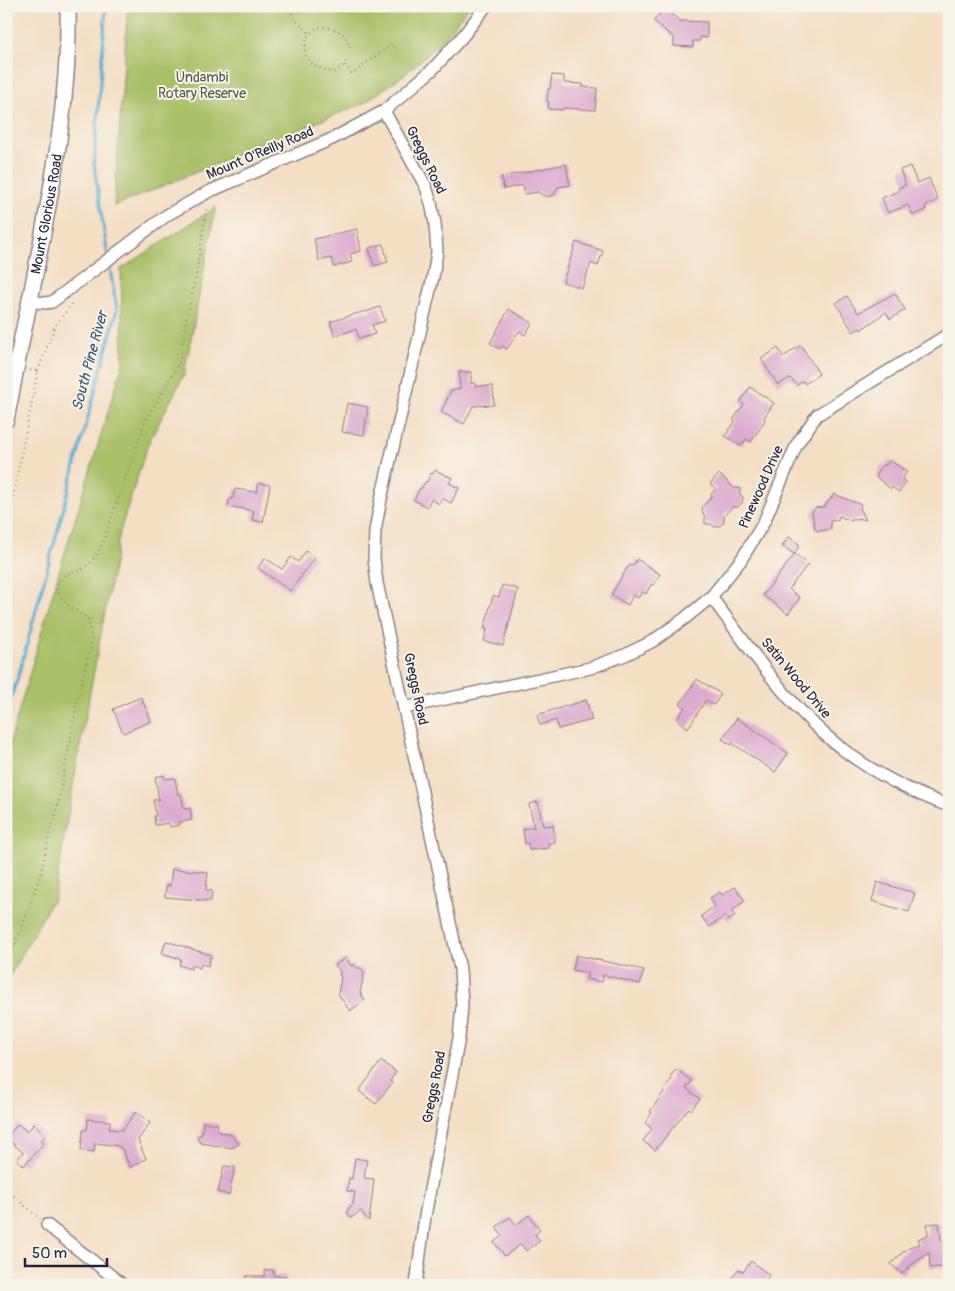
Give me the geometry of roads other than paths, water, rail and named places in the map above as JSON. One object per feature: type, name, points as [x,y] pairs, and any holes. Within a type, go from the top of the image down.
[{"type":"main road","name":"Mount Glorious Road","points":[[6,420],[43,236],[62,123],[68,6]]},
{"type":"street","name":"Mount O'Reilly Road","points":[[30,301],[52,302],[167,215],[208,192],[332,139],[384,110],[432,70],[470,28],[486,6]]},
{"type":"street","name":"Greggs Road","points":[[384,110],[426,187],[435,223],[437,252],[433,277],[381,499],[375,532],[374,559],[377,583],[460,969],[462,1006],[459,1038],[425,1216],[416,1285]]},
{"type":"street","name":"Pinewood Drive","points":[[404,708],[590,668],[625,655],[653,641],[711,597],[741,560],[764,522],[797,444],[817,415],[949,334]]},
{"type":"street","name":"Satin Wood Drive","points":[[711,597],[787,696],[822,732],[867,767],[911,792],[949,806]]},
{"type":"street","points":[[47,1225],[123,1285]]},
{"type":"waterway","name":"South Pine River","points":[[106,6],[94,165],[108,257]]},
{"type":"waterway","name":"South Pine River","points":[[6,713],[18,677],[117,310],[109,263]]},
{"type":"park label","name":"Undambi Rotary Reserve","points":[[202,86]]}]
